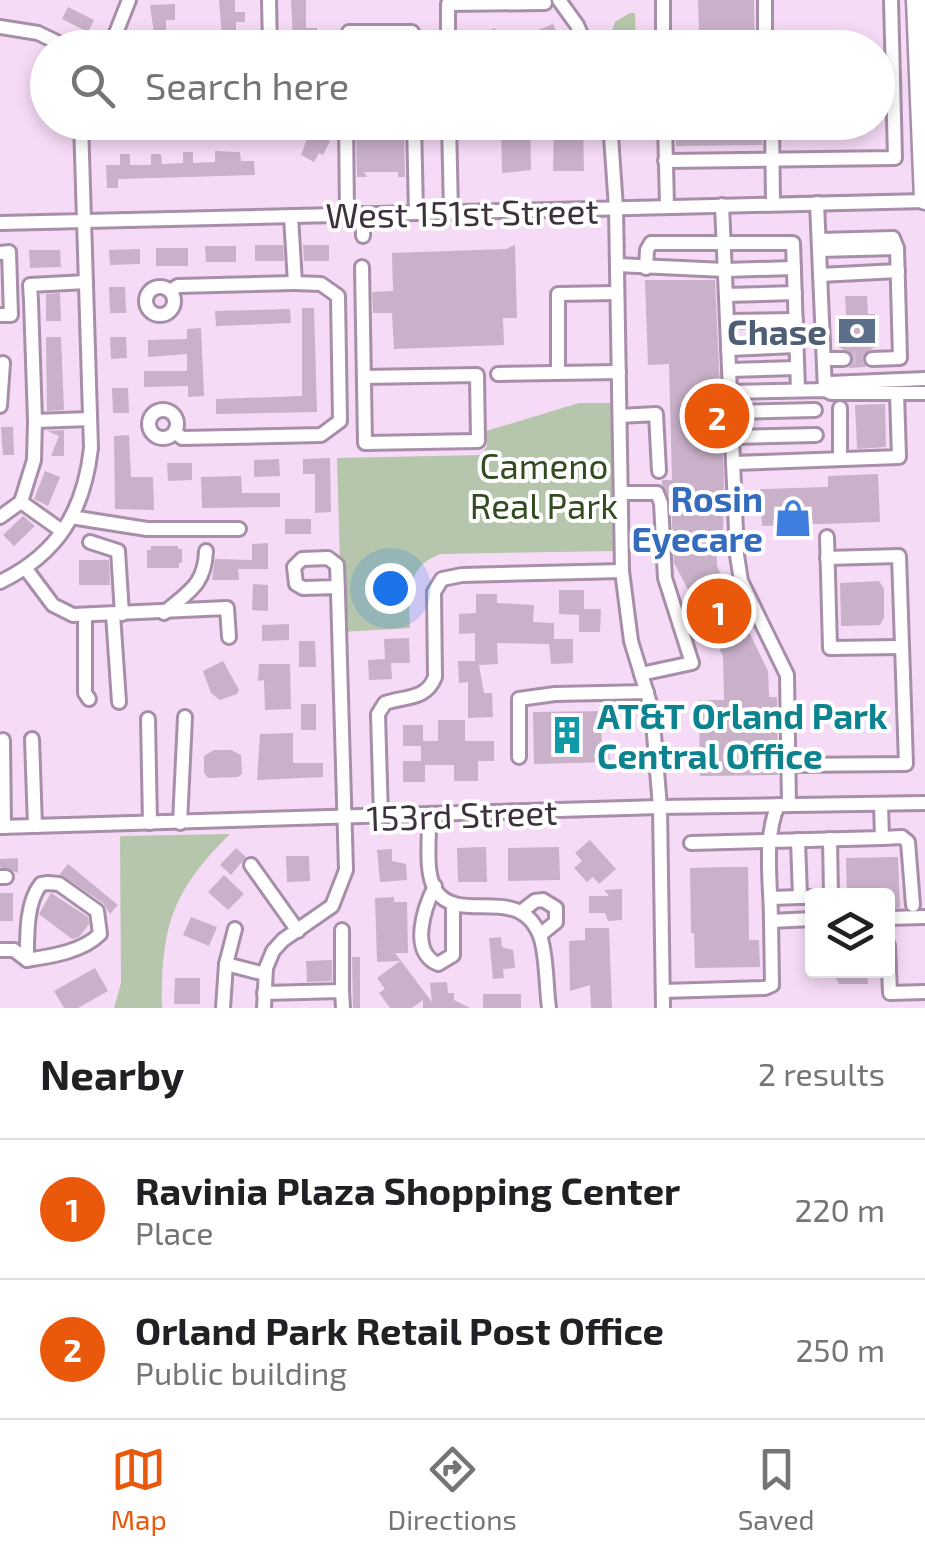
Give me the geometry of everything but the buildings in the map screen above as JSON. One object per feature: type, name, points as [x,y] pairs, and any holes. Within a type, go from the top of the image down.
[{"type":"highway","points":[[917,0],[925,200]]},
{"type":"street","points":[[117,30],[129,0]]},
{"type":"street","points":[[270,0],[270,30]]},
{"type":"street","points":[[662,30],[663,0]]},
{"type":"street","points":[[765,0],[765,30]]},
{"type":"street","points":[[891,0],[892,30]]},
{"type":"street","points":[[448,30],[448,4],[557,1],[580,30]]},
{"type":"street","points":[[0,27],[30,32]]},
{"type":"street","points":[[0,582],[44,555],[71,518],[88,473],[90,419],[81,140]]},
{"type":"street","points":[[346,140],[347,214]]},
{"type":"street","points":[[414,140],[416,213]]},
{"type":"street","points":[[450,140],[451,212]]},
{"type":"street","points":[[611,140],[616,208],[622,571],[630,641],[652,710],[660,807],[664,1008]]},
{"type":"street","points":[[665,140],[666,207]]},
{"type":"street","points":[[772,140],[772,204]]},
{"type":"street","points":[[666,160],[895,158],[895,140]]},
{"type":"street","name":"West 151st Street","points":[[0,223],[925,200]]},
{"type":"street","points":[[817,203],[824,359],[815,410],[817,458]]},
{"type":"street","points":[[663,991],[746,990],[772,985],[774,979],[770,840],[772,818],[783,805],[788,765],[787,675],[741,581],[722,206]]},
{"type":"street","points":[[363,214],[363,236]]},
{"type":"street","points":[[291,216],[295,283]]},
{"type":"street","points":[[819,245],[892,238],[897,248],[900,358],[872,359]]},
{"type":"street","points":[[646,268],[646,250],[652,243],[793,243],[798,390]]},
{"type":"street","points":[[0,253],[10,252],[11,315],[0,315]]},
{"type":"street","points":[[617,265],[725,270],[794,268]]},
{"type":"street","points":[[362,267],[365,443],[478,441],[476,375],[364,377]]},
{"type":"street","points":[[820,275],[898,271]]},
{"type":"street","points":[[0,517],[21,502],[34,460],[30,284],[86,282]]},
{"type":"street","points":[[170,291],[178,286],[295,283],[321,284],[338,296],[342,410],[333,429],[320,435],[182,438],[175,432]]},
{"type":"street","points":[[558,373],[558,294],[617,293]]},
{"type":"street","points":[[726,295],[795,293]]},
{"type":"street","points":[[727,322],[796,320]]},
{"type":"street","points":[[728,348],[796,346]]},
{"type":"street","points":[[824,359],[844,359]]},
{"type":"street","points":[[0,406],[2,363]]},
{"type":"street","points":[[729,370],[797,368]]},
{"type":"street","points":[[498,374],[619,372]]},
{"type":"street","points":[[820,390],[829,384],[925,379]]},
{"type":"street","points":[[730,392],[925,393]]},
{"type":"street","points":[[733,463],[899,457],[897,393]]},
{"type":"street","points":[[840,408],[840,458]]},
{"type":"street","points":[[731,412],[815,410]]},
{"type":"street","points":[[620,416],[656,414],[659,471]]},
{"type":"street","points":[[36,420],[90,419]]},
{"type":"street","points":[[732,437],[816,435]]},
{"type":"street","points":[[621,493],[657,493],[661,503],[665,578],[692,663],[641,674]]},
{"type":"street","points":[[21,502],[62,531]]},
{"type":"street","points":[[71,518],[147,529],[240,529]]},
{"type":"street","points":[[826,537],[830,648],[901,647]]},
{"type":"street","points":[[90,542],[118,551],[119,702]]},
{"type":"street","points":[[164,613],[198,584],[205,570],[206,551]]},
{"type":"street","points":[[788,765],[906,764],[899,556],[827,558]]},
{"type":"street","points":[[26,569],[52,605],[74,616],[227,608],[229,637]]},
{"type":"street","points":[[381,817],[378,714],[385,703],[419,696],[430,689],[436,676],[434,592],[442,579],[462,575],[622,571]]},
{"type":"street","points":[[264,1008],[265,974],[273,951],[324,914],[340,892],[346,870],[338,587]]},
{"type":"street","points":[[84,615],[85,693],[89,699]]},
{"type":"street","points":[[518,757],[518,699],[554,694],[646,692]]},
{"type":"street","points":[[180,823],[185,718]]},
{"type":"street","points":[[148,719],[150,824]]},
{"type":"street","points":[[32,739],[35,826]]},
{"type":"street","points":[[2,740],[2,827]]},
{"type":"street","name":"153rd Street","points":[[2,827],[925,803]]},
{"type":"street","points":[[881,804],[882,838]]},
{"type":"street","points":[[429,814],[431,874],[436,892],[454,904],[522,911],[540,935],[548,1008]]},
{"type":"street","points":[[691,843],[902,837],[908,842],[913,905]]},
{"type":"street","points":[[830,839],[831,888]]},
{"type":"street","points":[[798,840],[805,890]]},
{"type":"street","points":[[251,865],[298,931]]},
{"type":"street","points":[[0,950],[14,950],[27,960],[54,956],[92,941],[100,934],[97,911],[59,884],[41,884],[34,892],[27,960]]},
{"type":"street","points":[[435,886],[422,916],[424,952],[428,960],[438,964],[452,955],[454,904]]},
{"type":"street","points":[[771,898],[805,897]]},
{"type":"street","points":[[522,911],[543,900],[556,908],[556,922],[540,935]]},
{"type":"street","points":[[895,918],[925,917]]},
{"type":"street","points":[[771,920],[805,920]]},
{"type":"street","points":[[224,1008],[226,964],[235,930]]},
{"type":"street","points":[[342,930],[342,1008]]},
{"type":"street","points":[[226,964],[265,974]]},
{"type":"street","points":[[889,978],[890,994],[925,992]]},
{"type":"street","points":[[264,993],[342,991]]},
{"type":"green space","points":[[635,13],[636,30],[612,30],[615,22]]},
{"type":"green space","name":"Cameno Real Park","points":[[579,403],[611,403],[615,551],[441,554],[429,559],[415,575],[410,594],[410,628],[342,632],[337,458],[482,455],[487,445],[486,431]]},
{"type":"green space","points":[[230,834],[194,874],[174,913],[164,955],[162,1008],[114,1008],[121,983],[120,836]]},
{"type":"tunnel","points":[[844,359],[872,359]]},
{"type":"place","name":"Chase","points":[[857,331]]},
{"type":"place","name":"Orland Park Retail Post Office","points":[[717,416]]},
{"type":"place","name":"Rosin Eyecare","points":[[793,518]]},
{"type":"place","name":"Ravinia Plaza Shopping Center","points":[[719,611]]},
{"type":"place","name":"AT&T Orland Park Central Office","points":[[567,735]]}]
